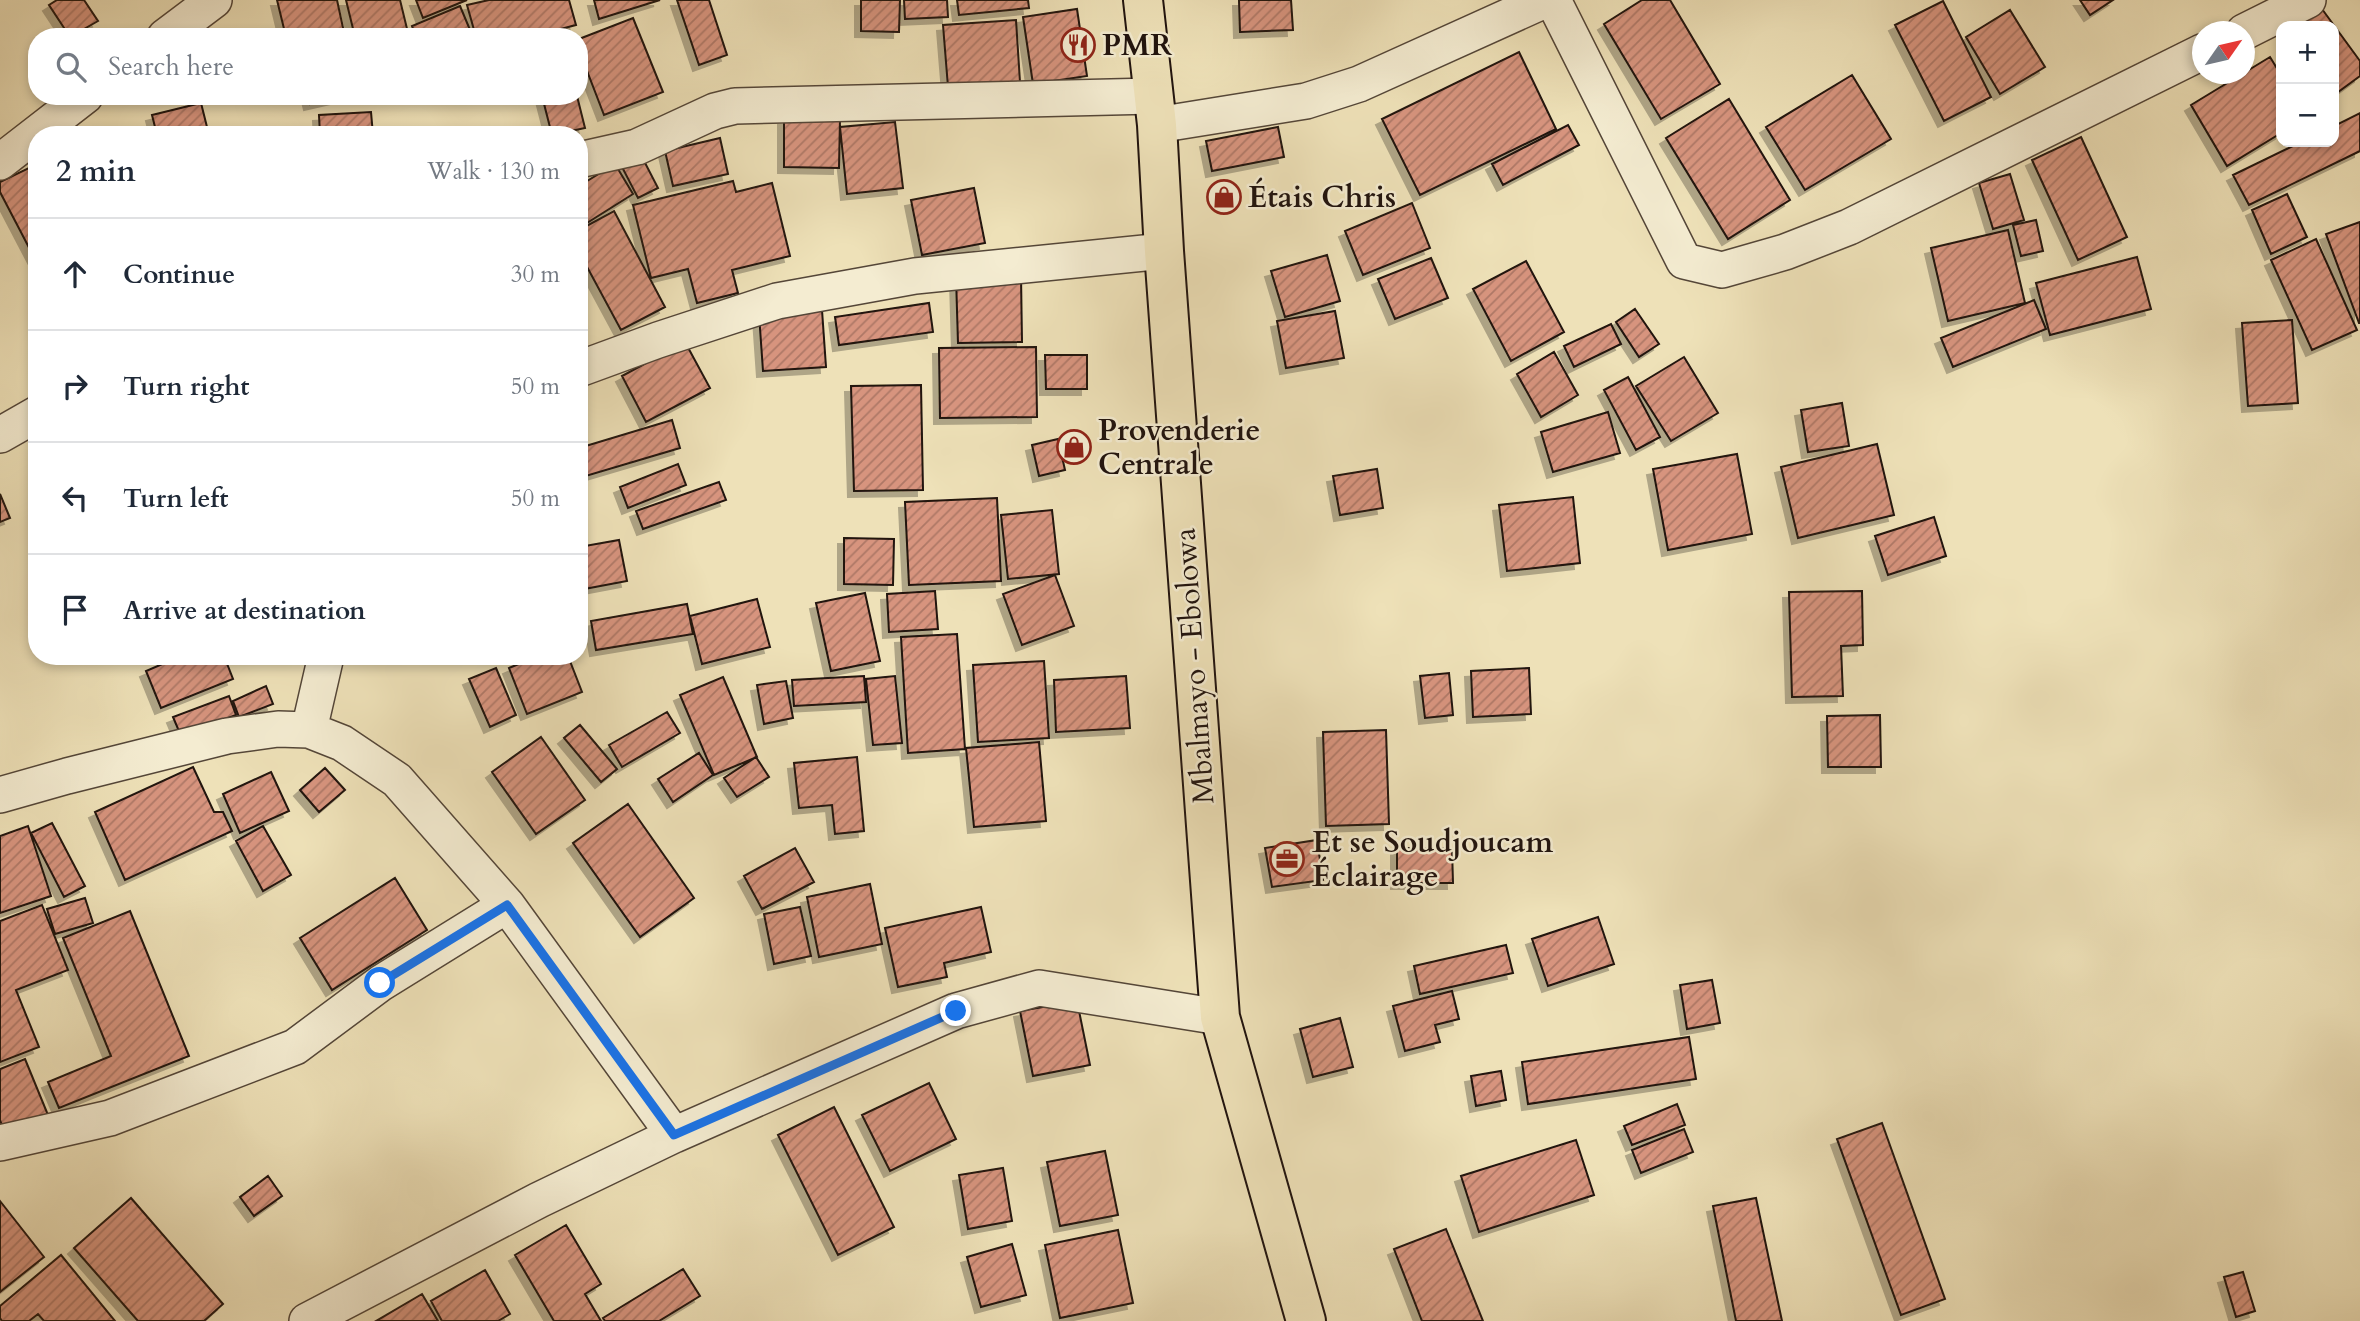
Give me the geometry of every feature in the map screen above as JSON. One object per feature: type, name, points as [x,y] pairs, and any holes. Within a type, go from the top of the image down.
[{"type":"highway","name":"Mbalmayo - Ebolowa","points":[[1143,0],[1155,111],[1220,1017],[1306,1321]]},
{"type":"street","points":[[177,28],[214,0]]},
{"type":"street","points":[[588,158],[637,147],[715,111],[735,106],[1155,111],[1306,101],[1359,84],[1545,0]]},
{"type":"street","points":[[1553,0],[1684,261],[1722,270],[1785,252],[1849,227],[2192,57]]},
{"type":"street","points":[[2255,26],[2308,0]]},
{"type":"street","points":[[46,126],[73,105]]},
{"type":"street","points":[[0,162],[28,140]]},
{"type":"street","points":[[588,366],[777,301],[915,276],[1164,251]]},
{"type":"street","points":[[0,435],[28,419]]},
{"type":"street","points":[[309,730],[324,665]]},
{"type":"street","points":[[0,795],[227,736],[278,729],[309,730],[342,743],[397,780],[507,905],[674,1135]]},
{"type":"street","points":[[0,1143],[110,1118],[295,1047],[380,983],[507,905]]},
{"type":"street","points":[[320,1318],[540,1200],[674,1135],[956,1011],[1040,988],[1220,1017]]},
{"type":"building","points":[[57,0],[84,0],[98,21],[86,28],[64,28],[49,5]]},
{"type":"building","points":[[277,0],[337,0],[343,28],[284,28]]},
{"type":"building","points":[[346,0],[400,0],[407,28],[353,28]]},
{"type":"building","points":[[416,0],[467,0],[423,18]]},
{"type":"building","points":[[489,0],[569,0],[576,25],[564,28],[473,28],[467,5]]},
{"type":"building","points":[[594,0],[660,0],[599,19]]},
{"type":"building","points":[[677,0],[709,0],[727,55],[699,65]]},
{"type":"building","points":[[861,0],[900,0],[899,32],[861,31]]},
{"type":"building","points":[[904,0],[947,0],[948,17],[905,19]]},
{"type":"building","points":[[957,0],[1028,0],[1029,8],[959,15]]},
{"type":"building","points":[[1239,0],[1291,0],[1293,30],[1240,32]]},
{"type":"building","points":[[1642,0],[1670,0],[1720,84],[1661,119],[1604,24]]},
{"type":"building","points":[[2080,0],[2113,0],[2090,15]]},
{"type":"building","points":[[1943,1],[1991,97],[1944,121],[1895,25]]},
{"type":"building","points":[[460,6],[469,28],[413,28],[412,26]]},
{"type":"building","points":[[1077,9],[1087,76],[1033,84],[1023,17]]},
{"type":"building","points":[[2322,9],[2331,21],[2306,21]]},
{"type":"building","points":[[2010,10],[2045,67],[2000,94],[1966,37]]},
{"type":"building","points":[[633,18],[663,92],[604,115],[588,73],[588,36]]},
{"type":"building","points":[[1016,20],[1020,82],[948,87],[943,25]]},
{"type":"building","points":[[2339,32],[2360,61],[2360,76],[2339,91]]},
{"type":"building","points":[[1519,52],[1556,129],[1420,195],[1382,119]]},
{"type":"building","points":[[2270,57],[2276,67],[2276,136],[2227,166],[2191,105],[2226,84],[2255,84],[2255,66]]},
{"type":"building","points":[[1852,75],[1891,139],[1805,190],[1766,127]]},
{"type":"building","points":[[1729,99],[1790,200],[1728,239],[1666,138]]},
{"type":"building","points":[[202,105],[207,126],[155,126],[152,115]]},
{"type":"building","points":[[544,105],[579,105],[584,126],[550,126]]},
{"type":"building","points":[[371,112],[372,126],[320,126],[319,115]]},
{"type":"building","points":[[2360,113],[2360,151],[2249,205],[2233,175],[2291,147],[2339,147],[2339,124]]},
{"type":"building","points":[[784,119],[840,119],[839,168],[784,167]]},
{"type":"building","points":[[895,122],[903,188],[847,194],[840,127]]},
{"type":"building","points":[[1568,125],[1579,145],[1503,185],[1492,164]]},
{"type":"building","points":[[1278,127],[1284,157],[1212,171],[1206,141]]},
{"type":"building","points":[[2081,137],[2127,237],[2078,260],[2032,160]]},
{"type":"building","points":[[720,138],[728,174],[673,186],[665,151]]},
{"type":"building","points":[[642,157],[658,188],[638,198],[622,167]]},
{"type":"building","points":[[615,164],[633,194],[588,222],[588,180]]},
{"type":"building","points":[[28,168],[28,246],[0,192],[0,182]]},
{"type":"building","points":[[2010,174],[2024,220],[1993,229],[1979,183]]},
{"type":"building","points":[[733,181],[736,192],[772,183],[790,256],[732,270],[738,293],[697,303],[688,269],[651,278],[633,205]]},
{"type":"building","points":[[974,188],[985,243],[922,255],[911,200]]},
{"type":"building","points":[[2287,194],[2307,237],[2271,254],[2252,210]]},
{"type":"building","points":[[1412,203],[1430,248],[1363,275],[1345,231]]},
{"type":"building","points":[[614,211],[665,307],[621,330],[588,269],[588,225]]},
{"type":"building","points":[[2036,220],[2043,251],[2021,256],[2013,225]]},
{"type":"building","points":[[2360,222],[2360,323],[2359,323],[2326,234]]},
{"type":"building","points":[[2008,230],[2025,303],[1948,321],[1931,248]]},
{"type":"building","points":[[2316,239],[2357,330],[2312,350],[2271,260]]},
{"type":"building","points":[[1327,255],[1340,301],[1285,317],[1271,271]]},
{"type":"building","points":[[2137,257],[2151,309],[2050,335],[2036,283]]},
{"type":"building","points":[[1431,258],[1448,298],[1395,319],[1378,279]]},
{"type":"building","points":[[1526,261],[1564,332],[1511,361],[1473,289]]},
{"type":"building","points":[[1021,276],[1022,342],[958,343],[956,277]]},
{"type":"building","points":[[2034,300],[2046,329],[1953,367],[1941,338]]},
{"type":"building","points":[[929,303],[933,332],[839,345],[835,317]]},
{"type":"building","points":[[1635,309],[1659,344],[1639,357],[1616,322]]},
{"type":"building","points":[[822,310],[826,367],[763,371],[759,314]]},
{"type":"building","points":[[1335,311],[1344,358],[1286,368],[1277,321]]},
{"type":"building","points":[[2292,320],[2298,403],[2248,406],[2242,323]]},
{"type":"building","points":[[1611,324],[1621,344],[1574,367],[1564,346]]},
{"type":"building","points":[[685,342],[710,388],[646,422],[622,376]]},
{"type":"building","points":[[1036,347],[1037,417],[940,418],[939,348]]},
{"type":"building","points":[[1554,352],[1578,395],[1541,417],[1517,374]]},
{"type":"building","points":[[1045,355],[1087,355],[1087,389],[1046,389]]},
{"type":"building","points":[[1684,357],[1718,413],[1671,441],[1636,386]]},
{"type":"building","points":[[1628,377],[1660,437],[1636,450],[1604,390]]},
{"type":"building","points":[[921,385],[923,490],[854,491],[851,386]]},
{"type":"building","points":[[1842,403],[1849,446],[1808,452],[1801,410]]},
{"type":"building","points":[[1608,412],[1620,453],[1553,472],[1541,432]]},
{"type":"building","points":[[672,420],[680,448],[588,475],[588,445]]},
{"type":"building","points":[[1058,439],[1065,470],[1039,476],[1032,445]]},
{"type":"building","points":[[1877,444],[1894,515],[1798,538],[1781,467]]},
{"type":"building","points":[[1737,454],[1752,534],[1668,550],[1653,469]]},
{"type":"building","points":[[678,464],[686,485],[628,508],[620,487]]},
{"type":"building","points":[[1377,469],[1383,508],[1340,515],[1333,476]]},
{"type":"building","points":[[719,482],[726,500],[643,529],[636,511]]},
{"type":"building","points":[[0,494],[10,518],[0,522]]},
{"type":"building","points":[[1573,497],[1580,563],[1507,571],[1499,505]]},
{"type":"building","points":[[997,498],[1001,581],[909,585],[905,502]]},
{"type":"building","points":[[1052,510],[1059,574],[1008,579],[1001,515]]},
{"type":"building","points":[[1934,517],[1946,556],[1888,575],[1875,536]]},
{"type":"building","points":[[844,538],[894,539],[893,585],[844,584]]},
{"type":"building","points":[[619,540],[627,581],[588,588],[588,545]]},
{"type":"building","points":[[1055,575],[1074,626],[1022,645],[1003,594]]},
{"type":"building","points":[[935,591],[938,629],[889,632],[887,594]]},
{"type":"building","points":[[1862,591],[1863,645],[1841,646],[1843,696],[1792,697],[1789,592]]},
{"type":"building","points":[[865,593],[880,661],[831,671],[816,603]]},
{"type":"building","points":[[757,599],[770,647],[702,664],[690,616]]},
{"type":"building","points":[[687,604],[693,634],[596,650],[591,621]]},
{"type":"building","points":[[957,634],[965,749],[908,753],[901,637]]},
{"type":"building","points":[[1044,661],[1049,738],[978,742],[973,665]]},
{"type":"building","points":[[160,665],[228,665],[233,679],[161,708],[146,671]]},
{"type":"building","points":[[516,665],[572,665],[582,692],[527,714],[509,668]]},
{"type":"building","points":[[496,668],[516,715],[490,727],[469,679]]},
{"type":"building","points":[[1529,668],[1531,714],[1473,717],[1471,671]]},
{"type":"building","points":[[1449,673],[1453,715],[1425,718],[1420,676]]},
{"type":"building","points":[[864,676],[866,702],[794,706],[792,680]]},
{"type":"building","points":[[895,676],[902,743],[873,745],[866,679]]},
{"type":"building","points":[[1126,676],[1130,728],[1056,732],[1054,680]]},
{"type":"building","points":[[723,677],[757,757],[714,775],[680,695]]},
{"type":"building","points":[[786,681],[793,718],[764,724],[757,685]]},
{"type":"building","points":[[266,686],[273,704],[239,717],[233,701]]},
{"type":"building","points":[[229,696],[236,715],[181,736],[173,717]]},
{"type":"building","points":[[667,712],[680,733],[622,767],[609,745]]},
{"type":"building","points":[[1880,715],[1881,767],[1828,767],[1827,716]]},
{"type":"building","points":[[580,725],[617,769],[601,782],[564,738]]},
{"type":"building","points":[[1386,730],[1389,824],[1326,826],[1323,732]]},
{"type":"building","points":[[541,737],[585,800],[536,834],[492,772]]},
{"type":"building","points":[[1039,742],[1046,821],[974,827],[966,748]]},
{"type":"building","points":[[699,753],[713,775],[673,802],[658,779]]},
{"type":"building","points":[[756,757],[769,777],[737,797],[724,778]]},
{"type":"building","points":[[857,757],[864,831],[835,834],[832,805],[799,808],[794,763]]},
{"type":"building","points":[[193,767],[214,812],[223,812],[232,831],[125,880],[95,812]]},
{"type":"building","points":[[325,768],[345,790],[319,812],[300,790]]},
{"type":"building","points":[[271,772],[289,811],[240,833],[223,794]]},
{"type":"building","points":[[628,804],[694,898],[640,937],[573,843]]},
{"type":"building","points":[[52,823],[85,886],[64,897],[31,833]]},
{"type":"building","points":[[28,826],[51,896],[0,913],[0,836]]},
{"type":"building","points":[[263,826],[291,875],[263,891],[236,841]]},
{"type":"building","points":[[1317,840],[1323,880],[1272,887],[1265,848]]},
{"type":"building","points":[[795,848],[814,882],[762,909],[744,876]]},
{"type":"building","points":[[1397,848],[1452,848],[1453,883],[1397,883]]},
{"type":"building","points":[[395,878],[427,930],[332,990],[300,938]]},
{"type":"building","points":[[870,884],[882,944],[819,957],[807,897]]},
{"type":"building","points":[[85,898],[93,923],[55,934],[47,909]]},
{"type":"building","points":[[42,905],[68,970],[16,990],[39,1047],[0,1062],[0,921]]},
{"type":"building","points":[[800,907],[811,956],[774,964],[764,914]]},
{"type":"building","points":[[981,907],[991,952],[944,963],[947,977],[898,987],[885,928]]},
{"type":"building","points":[[130,911],[189,1056],[59,1108],[48,1082],[111,1056],[63,938]]},
{"type":"building","points":[[1598,917],[1614,964],[1548,986],[1532,939]]},
{"type":"building","points":[[1506,945],[1513,973],[1420,994],[1414,966]]},
{"type":"building","points":[[1712,980],[1720,1023],[1687,1029],[1680,985]]},
{"type":"building","points":[[1452,991],[1459,1019],[1435,1025],[1440,1042],[1405,1051],[1393,1006]]},
{"type":"building","points":[[1077,1001],[1090,1065],[1033,1076],[1020,1011]]},
{"type":"building","points":[[1340,1018],[1353,1067],[1313,1077],[1300,1029]]},
{"type":"building","points":[[1689,1037],[1696,1079],[1528,1104],[1522,1062]]},
{"type":"building","points":[[25,1059],[48,1115],[5,1133],[0,1120],[0,1069]]},
{"type":"building","points":[[1501,1071],[1506,1100],[1476,1106],[1471,1076]]},
{"type":"building","points":[[929,1083],[956,1139],[890,1171],[862,1115]]},
{"type":"building","points":[[1677,1104],[1685,1125],[1632,1145],[1624,1126]]},
{"type":"building","points":[[834,1107],[894,1227],[838,1255],[778,1135]]},
{"type":"building","points":[[1882,1123],[1945,1299],[1901,1315],[1837,1139]]},
{"type":"building","points":[[1684,1129],[1693,1152],[1641,1173],[1632,1150]]},
{"type":"building","points":[[1576,1140],[1594,1195],[1479,1232],[1461,1176]]},
{"type":"building","points":[[1105,1151],[1118,1215],[1060,1226],[1047,1162]]},
{"type":"building","points":[[1003,1168],[1012,1221],[968,1229],[959,1175]]},
{"type":"building","points":[[268,1176],[282,1196],[254,1216],[240,1197]]},
{"type":"building","points":[[131,1198],[223,1304],[204,1321],[138,1321],[74,1248]]},
{"type":"building","points":[[1756,1198],[1782,1321],[1736,1321],[1713,1206]]},
{"type":"building","points":[[0,1201],[44,1257],[0,1292]]},
{"type":"building","points":[[566,1225],[601,1284],[585,1294],[601,1321],[554,1321],[515,1255]]},
{"type":"building","points":[[1446,1229],[1483,1321],[1422,1321],[1394,1249]]},
{"type":"building","points":[[1118,1230],[1133,1303],[1060,1318],[1045,1245]]},
{"type":"building","points":[[1012,1244],[1026,1295],[981,1307],[967,1257]]},
{"type":"building","points":[[61,1255],[115,1321],[44,1321],[38,1314],[29,1321],[2,1321],[0,1306]]},
{"type":"building","points":[[683,1269],[700,1296],[659,1321],[605,1321],[603,1318]]},
{"type":"building","points":[[485,1270],[510,1314],[498,1321],[442,1321],[431,1301]]},
{"type":"building","points":[[2243,1272],[2255,1311],[2236,1317],[2224,1277]]},
{"type":"building","points":[[422,1294],[438,1321],[376,1321]]},
{"type":"place","name":"PMR","points":[[1078,45]]},
{"type":"place","name":"Étais Chris","points":[[1224,197]]},
{"type":"place","name":"Provenderie Centrale","points":[[1074,447]]},
{"type":"place","name":"Et se Soudjoucam Éclairage","points":[[1287,859]]},
{"type":"route","points":[[380,983],[507,905],[674,1135],[956,1011]]}]
